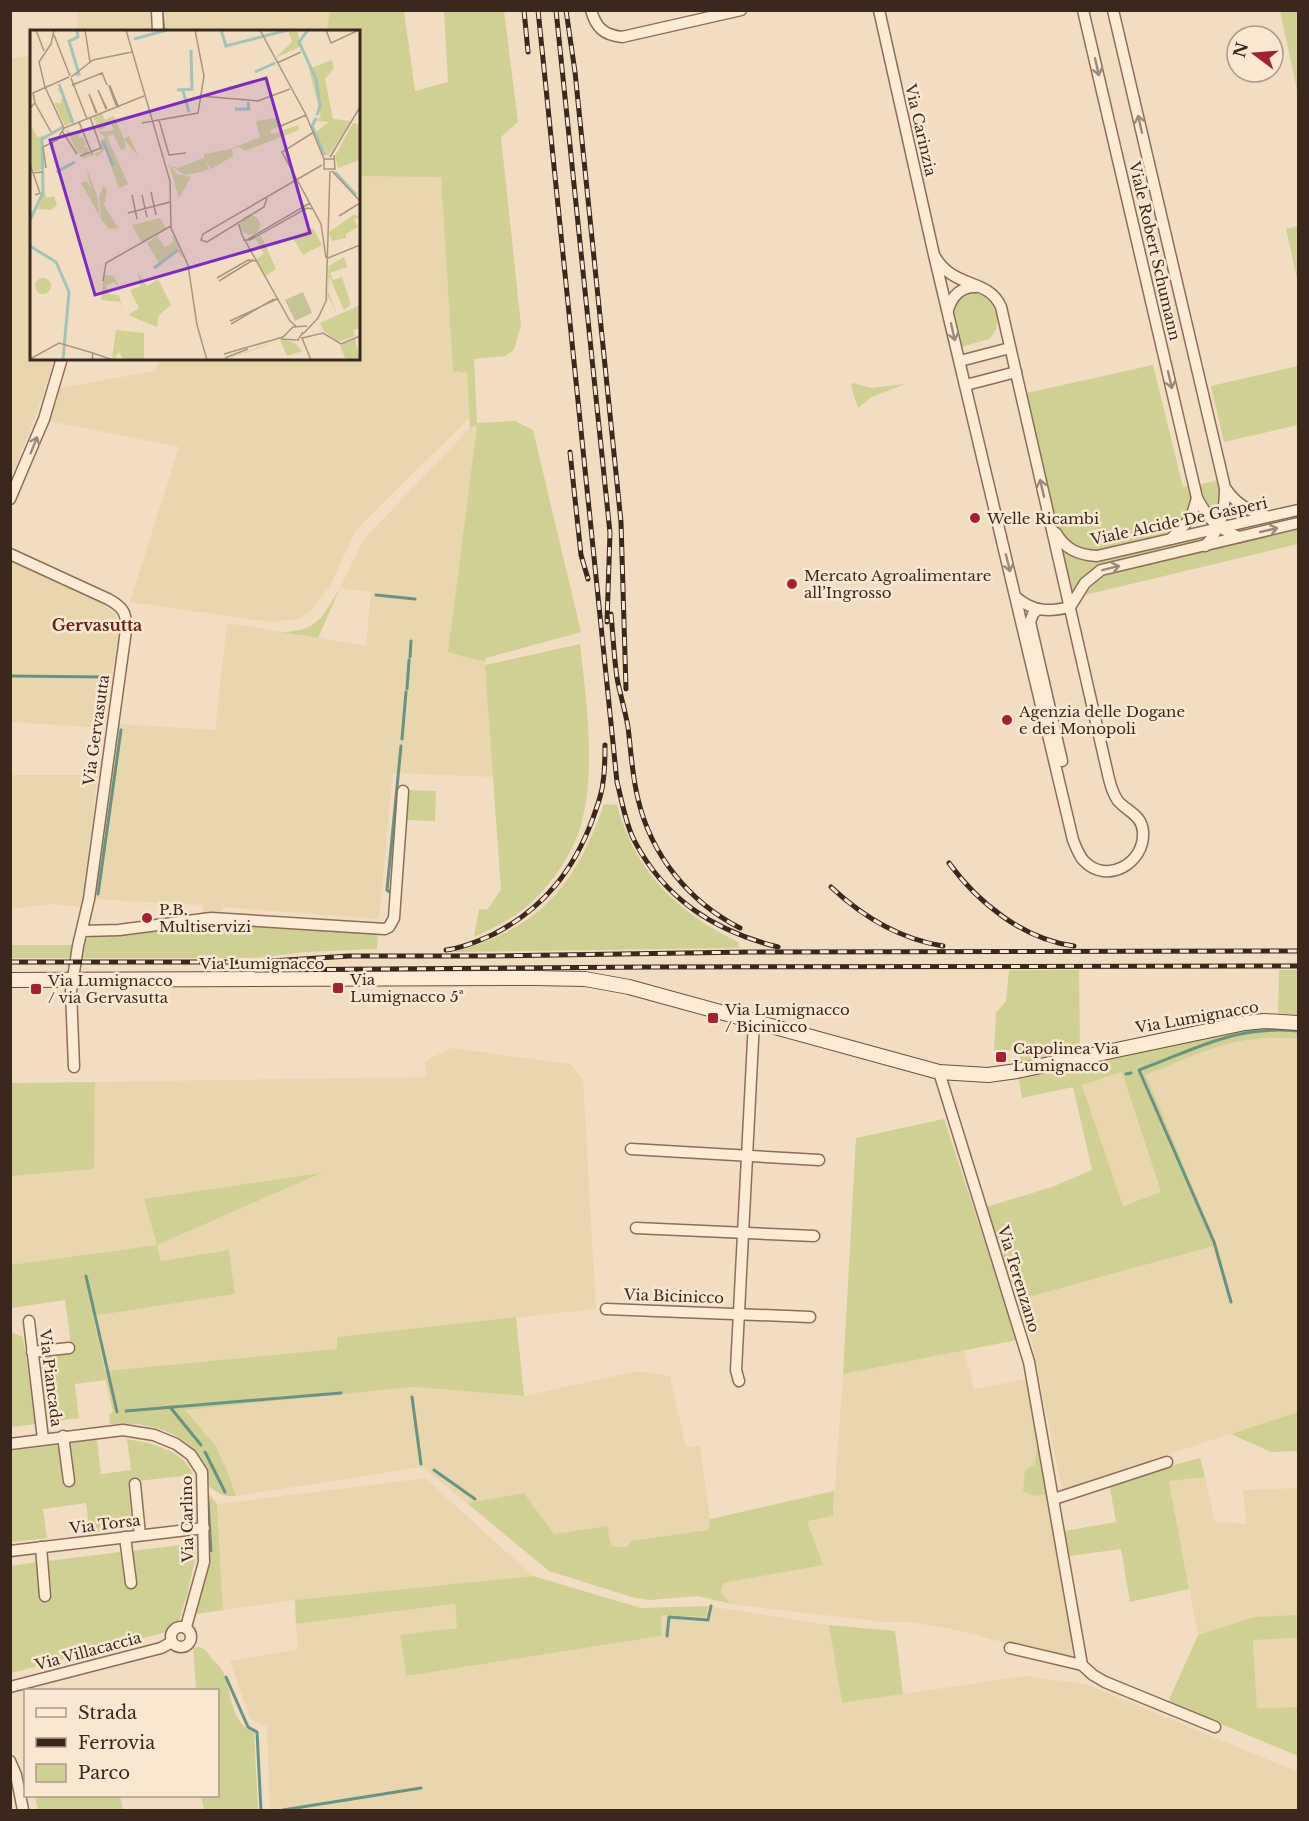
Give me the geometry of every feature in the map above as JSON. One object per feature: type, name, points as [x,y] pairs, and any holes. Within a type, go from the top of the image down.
[{"type":"main road","name":"Via Lumignacco","points":[[10,980],[585,979],[629,987],[939,1072],[972,1075],[995,1074],[1236,1024],[1264,1021],[1299,1023]]},
{"type":"street","points":[[157,10],[158,30]]},
{"type":"street","points":[[591,10],[598,27],[606,34],[627,37],[741,10]]},
{"type":"street","name":"Via Carinzia","points":[[879,10],[934,255],[1073,840],[1084,861],[1097,869],[1107,871],[1126,867],[1133,861],[1142,844],[1142,825],[1134,813],[1119,802],[1112,792],[1049,516]]},
{"type":"street","name":"Viale Robert Schumann","points":[[1083,10],[1197,498],[1210,519],[1219,528],[1239,537]]},
{"type":"street","name":"Viale Robert Schumann","points":[[1113,10],[1225,488],[1223,514],[1219,528],[1205,546]]},
{"type":"street","points":[[934,255],[939,264],[952,276],[983,288],[997,298],[1049,516]]},
{"type":"street","points":[[948,311],[955,296],[963,289],[983,288]]},
{"type":"street","points":[[960,361],[1010,348]]},
{"type":"street","points":[[10,499],[44,419],[61,360]]},
{"type":"street","points":[[966,385],[1016,372]]},
{"type":"street","points":[[1225,488],[1240,506],[1269,517]]},
{"type":"street","points":[[1168,541],[1191,518],[1197,498]]},
{"type":"street","name":"Viale Alcide De Gasperi","points":[[1049,516],[1060,540],[1068,548],[1086,556],[1097,556],[1299,510]]},
{"type":"street","name":"Viale Alcide De Gasperi","points":[[1070,607],[1085,583],[1101,570],[1299,523]]},
{"type":"street","name":"Via Gervasutta","points":[[10,554],[113,602],[122,608],[126,615],[126,630],[89,899],[72,980]]},
{"type":"street","points":[[1017,598],[1024,604],[1038,609],[1051,611],[1070,607]]},
{"type":"street","points":[[1038,609],[1030,622],[1066,776],[1062,793]]},
{"type":"street","points":[[82,931],[119,930],[211,918],[385,929],[389,927],[394,918],[403,791]]},
{"type":"street","points":[[72,980],[74,1067]]},
{"type":"street","name":"Via Bicinicco","points":[[739,1381],[736,1370],[754,1021]]},
{"type":"street","name":"Via Terenzano","points":[[939,1072],[1029,1362],[1082,1665]]},
{"type":"street","points":[[631,1149],[819,1160]]},
{"type":"street","points":[[636,1228],[814,1236]]},
{"type":"street","name":"Via Bicinicco","points":[[606,1309],[810,1317]]},
{"type":"street","name":"Via Piancada","points":[[28,1321],[43,1439]]},
{"type":"street","points":[[32,1352],[69,1348]]},
{"type":"street","name":"Via Carlino","points":[[10,1444],[123,1430],[154,1435],[176,1444],[191,1455],[202,1472],[204,1554],[202,1576],[186,1627]]},
{"type":"street","points":[[63,1437],[69,1481]]},
{"type":"street","points":[[1054,1499],[1167,1462]]},
{"type":"street","points":[[135,1484],[140,1535]]},
{"type":"street","name":"Via Torsa","points":[[10,1551],[204,1528]]},
{"type":"street","points":[[125,1537],[131,1583]]},
{"type":"street","points":[[41,1547],[45,1596]]},
{"type":"street","points":[[180,1626],[186,1627],[192,1634],[190,1643],[181,1647],[172,1642],[171,1635],[174,1629],[180,1626]]},
{"type":"street","name":"Via Villacaccia","points":[[10,1687],[160,1648],[172,1642]]},
{"type":"street","points":[[1010,1648],[1082,1665],[1105,1682],[1215,1727]]},
{"type":"street","points":[[10,1761],[16,1775],[23,1810]]},
{"type":"shaded area","points":[[77,11],[150,11],[151,30],[78,30]]},
{"type":"shaded area","points":[[165,11],[330,11],[327,30],[166,30]]},
{"type":"shaded area","points":[[30,55],[30,360],[54,360],[38,409],[11,478],[11,59]]},
{"type":"shaded area","points":[[360,176],[441,176],[453,371],[467,372],[470,417],[356,530],[330,586],[310,612],[298,619],[270,622],[130,602],[179,447],[48,421],[59,388],[155,371],[160,360],[360,360]]},
{"type":"shaded area","points":[[477,424],[448,652],[485,662],[494,777],[393,773],[379,919],[223,907],[221,914],[203,915],[203,905],[94,899],[119,724],[215,730],[227,623],[366,646],[371,592],[340,588],[364,539],[470,428]]},
{"type":"shaded area","points":[[11,561],[103,603],[118,620],[104,728],[11,722]]},
{"type":"shaded area","points":[[11,775],[98,775],[81,907],[52,904],[11,909]]},
{"type":"shaded area","points":[[1247,1038],[1298,1039],[1298,1412],[1062,1489],[1032,1343],[1018,1300],[1217,1245],[1146,1075],[1222,1044]]},
{"type":"shaded area","points":[[451,1048],[570,1064],[583,1079],[596,1309],[337,1337],[338,1349],[105,1372],[93,1316],[235,1294],[229,1250],[160,1261],[157,1245],[11,1265],[10,1176],[94,1169],[95,1082],[426,1077],[425,1061]]},
{"type":"shaded area","points":[[1123,1072],[1161,1192],[1123,1206],[1082,1084]]},
{"type":"shaded area","points":[[964,1350],[974,1389],[1027,1379],[1037,1443],[1035,1464],[1037,1496],[1046,1494],[1073,1648],[1072,1656],[1062,1657],[951,1629],[909,1622],[883,1622],[731,1604],[721,1593],[723,1583],[807,1520],[833,1516],[843,1374]]},
{"type":"shaded area","points":[[638,1371],[670,1376],[686,1447],[700,1446],[710,1519],[708,1530],[631,1541],[629,1547],[611,1546],[606,1526],[554,1534],[524,1493],[467,1503],[422,1467],[236,1496],[227,1470],[184,1410],[413,1387],[524,1396]]},
{"type":"shaded area","points":[[1205,1477],[1215,1522],[1247,1524],[1243,1490],[1298,1488],[1298,1616],[1254,1617],[1198,1635],[1169,1481]]},
{"type":"shaded area","points":[[425,1478],[533,1576],[295,1600],[223,1610],[217,1504]]},
{"type":"shaded area","points":[[455,1604],[457,1628],[400,1636],[406,1676],[660,1636],[662,1615],[705,1617],[708,1606],[829,1625],[842,1703],[1025,1676],[1086,1684],[1298,1772],[1298,1810],[270,1810],[267,1727],[250,1719],[230,1661],[298,1649],[296,1624]]},
{"type":"shaded area","points":[[1298,1638],[1298,1707],[1257,1708],[1253,1640]]},
{"type":"green space","points":[[330,11],[404,11],[415,91],[448,82],[444,11],[504,11],[518,122],[501,137],[521,325],[514,350],[505,356],[474,359],[477,423],[515,421],[533,430],[581,632],[486,658],[485,662],[448,652],[477,425],[470,428],[467,373],[453,371],[441,177],[360,176],[360,30],[327,30]]},
{"type":"green space","points":[[1280,11],[1298,11],[1298,94],[1285,34],[1285,24],[1283,24]]},
{"type":"green space","points":[[1298,226],[1298,283],[1286,229]]},
{"type":"green space","points":[[969,292],[985,297],[991,303],[995,310],[997,325],[989,339],[961,347],[955,324],[954,308],[961,296]]},
{"type":"green space","points":[[1153,365],[1183,487],[1190,486],[1187,514],[1172,530],[1151,539],[1102,551],[1083,548],[1070,540],[1057,524],[1027,393]]},
{"type":"green space","points":[[1298,366],[1298,425],[1224,442],[1211,386]]},
{"type":"green space","points":[[853,383],[871,388],[905,384],[872,397],[858,408],[851,386]]},
{"type":"green space","points":[[1218,480],[1221,492],[1218,511],[1214,513],[1204,500],[1198,485]]},
{"type":"green space","points":[[1298,529],[1298,544],[1085,595],[1093,583],[1109,573]]},
{"type":"green space","points":[[1209,535],[1205,540],[1100,566],[1072,594],[1063,550],[1085,560],[1100,560]]},
{"type":"green space","points":[[340,588],[318,638],[281,632],[304,629],[312,625],[323,614]]},
{"type":"green space","points":[[580,644],[589,755],[586,800],[578,834],[566,860],[539,895],[513,917],[474,937],[479,909],[487,910],[501,890],[485,665]]},
{"type":"green space","points":[[405,790],[436,791],[435,821],[404,820]]},
{"type":"green space","points":[[604,804],[617,805],[635,850],[661,887],[696,917],[738,942],[739,948],[453,952],[509,931],[531,917],[550,900],[580,859]]},
{"type":"green space","points":[[203,923],[378,932],[377,949],[305,952],[257,958],[80,958],[84,942],[91,935]]},
{"type":"green space","points":[[10,945],[73,945],[70,958],[11,958]]},
{"type":"green space","points":[[1009,970],[1079,970],[1080,1050],[1020,1063],[1018,1050],[994,1050],[996,1013],[1006,1001]]},
{"type":"green space","points":[[1279,970],[1298,970],[1298,1015],[1278,1013]]},
{"type":"green space","points":[[1298,1027],[1298,1039],[1256,1039],[1220,1046],[1146,1075],[1217,1245],[1018,1300],[986,1207],[1052,1187],[1092,1170],[1073,1087],[1022,1098],[1018,1075],[1244,1028]],"holes":[[[1122,1072],[1161,1192],[1123,1206],[1082,1085]]]},
{"type":"green space","points":[[95,1082],[94,1169],[11,1176],[11,1083]]},
{"type":"green space","points":[[944,1119],[1017,1340],[843,1374],[856,1138]]},
{"type":"green space","points":[[321,1173],[157,1245],[144,1199]]},
{"type":"green space","points":[[157,1245],[161,1261],[229,1250],[235,1294],[93,1316],[105,1371],[337,1349],[337,1337],[516,1317],[524,1396],[413,1387],[185,1410],[215,1445],[236,1496],[221,1494],[209,1486],[206,1469],[198,1455],[188,1444],[174,1435],[143,1425],[110,1424],[109,1414],[113,1412],[106,1380],[75,1384],[79,1418],[48,1422],[40,1356],[72,1352],[65,1300],[11,1308],[10,1265]]},
{"type":"green space","points":[[11,1332],[23,1337],[36,1424],[11,1427]]},
{"type":"green space","points":[[1298,1412],[1298,1451],[1271,1452],[1231,1434]]},
{"type":"green space","points":[[127,1439],[166,1449],[182,1459],[189,1466],[193,1475],[128,1482],[132,1528],[90,1533],[86,1503],[43,1509],[47,1538],[11,1542],[10,1451],[58,1445],[64,1484],[73,1482],[69,1443],[97,1440],[101,1474],[131,1470]]},
{"type":"green space","points":[[1037,1443],[1046,1494],[1037,1496],[1023,1492],[1025,1470],[1035,1464]]},
{"type":"green space","points":[[1200,1458],[1205,1477],[1169,1481],[1189,1589],[1130,1602],[1121,1549],[1069,1556],[1065,1531],[1116,1522],[1109,1483]]},
{"type":"green space","points":[[834,1491],[833,1516],[807,1521],[823,1565],[723,1583],[721,1593],[731,1604],[698,1596],[650,1600],[635,1598],[549,1571],[467,1503],[524,1493],[554,1534],[607,1526],[611,1546],[628,1547],[630,1541],[708,1530],[710,1519]]},
{"type":"green space","points":[[209,1494],[217,1504],[223,1610],[196,1614],[212,1551]]},
{"type":"green space","points":[[196,1543],[195,1559],[179,1620],[166,1632],[11,1673],[11,1566],[36,1562],[41,1597],[52,1596],[48,1561],[120,1552],[125,1586],[137,1584],[133,1551]]},
{"type":"green space","points":[[533,1576],[641,1608],[708,1606],[706,1617],[662,1615],[661,1636],[406,1676],[400,1635],[457,1628],[455,1604],[296,1624],[295,1600]]},
{"type":"green space","points":[[1298,1615],[1298,1638],[1253,1640],[1257,1708],[1298,1707],[1298,1756],[1168,1702],[1198,1635],[1254,1617]]},
{"type":"green space","points":[[829,1625],[895,1631],[903,1694],[842,1703]]},
{"type":"green space","points":[[193,1648],[203,1648],[221,1668],[235,1713],[246,1727],[254,1732],[258,1810],[204,1810],[201,1797],[219,1797],[219,1689],[196,1689]]},
{"type":"green space","points":[[35,1797],[120,1797],[123,1810],[38,1810]]},
{"type":"waterway","points":[[162,10],[164,30]]},
{"type":"waterway","points":[[376,595],[415,599]]},
{"type":"waterway","points":[[410,657],[411,641]]},
{"type":"waterway","points":[[407,689],[409,660]]},
{"type":"waterway","points":[[10,676],[105,677]]},
{"type":"waterway","points":[[402,739],[406,692]]},
{"type":"waterway","points":[[98,894],[121,730]]},
{"type":"waterway","points":[[391,893],[387,890],[401,746]]},
{"type":"waterway","points":[[1231,1302],[1214,1242],[1139,1070],[1216,1040],[1235,1035],[1275,1030],[1298,1031]]},
{"type":"waterway","points":[[1126,1074],[1131,1073]]},
{"type":"waterway","points":[[86,1276],[117,1412]]},
{"type":"waterway","points":[[126,1411],[341,1393]]},
{"type":"waterway","points":[[412,1397],[421,1464]]},
{"type":"waterway","points":[[170,1407],[201,1445]]},
{"type":"waterway","points":[[205,1452],[225,1492]]},
{"type":"waterway","points":[[434,1470],[475,1499]]},
{"type":"waterway","points":[[208,1501],[211,1551]]},
{"type":"waterway","points":[[667,1636],[669,1617],[708,1620],[711,1606]]},
{"type":"waterway","points":[[226,1677],[248,1727],[257,1732],[261,1810]]},
{"type":"waterway","points":[[283,1810],[421,1788]]},
{"type":"railway","points":[[524,10],[528,52]]},
{"type":"railway","points":[[538,10],[617,782],[624,811],[634,840],[647,861],[677,896],[713,922],[733,932],[778,947]]},
{"type":"railway","points":[[556,10],[610,533],[607,622]]},
{"type":"railway","points":[[566,10],[575,72],[621,522],[626,689]]},
{"type":"railway","points":[[570,452],[581,555],[588,579]]},
{"type":"railway","points":[[611,614],[617,678],[628,727],[636,790],[644,820],[663,858],[689,891],[704,905],[740,928]]},
{"type":"railway","points":[[446,950],[476,942],[512,924],[542,900],[567,871],[585,837],[599,800],[605,768],[605,745]]},
{"type":"railway","points":[[949,863],[974,892],[1003,917],[1037,936],[1074,946]]},
{"type":"railway","points":[[831,887],[856,908],[883,925],[912,938],[943,946]]},
{"type":"railway","points":[[10,962],[256,962],[349,956],[750,952],[1298,951]]},
{"type":"railway","points":[[255,970],[1298,966]]},
{"type":"place","name":"Welle Ricambi","points":[[975,518]]},
{"type":"place","name":"Mercato Agroalimentare all’Ingrosso","points":[[792,584]]},
{"type":"place","name":"Agenzia delle Dogane e dei Monopoli","points":[[1007,720]]},
{"type":"place","name":"P.B. Multiservizi","points":[[147,918]]},
{"type":"place","name":"Via Lumignacco 5ª","points":[[338,988]]},
{"type":"place","name":"Via Lumignacco / via Gervasutta","points":[[36,989]]},
{"type":"place","name":"Via Lumignacco / Bicinicco","points":[[713,1018]]},
{"type":"place","name":"Capolinea Via Lumignacco","points":[[1001,1057]]},
{"type":"district","name":"Gervasutta","points":[[97,625]]}]
